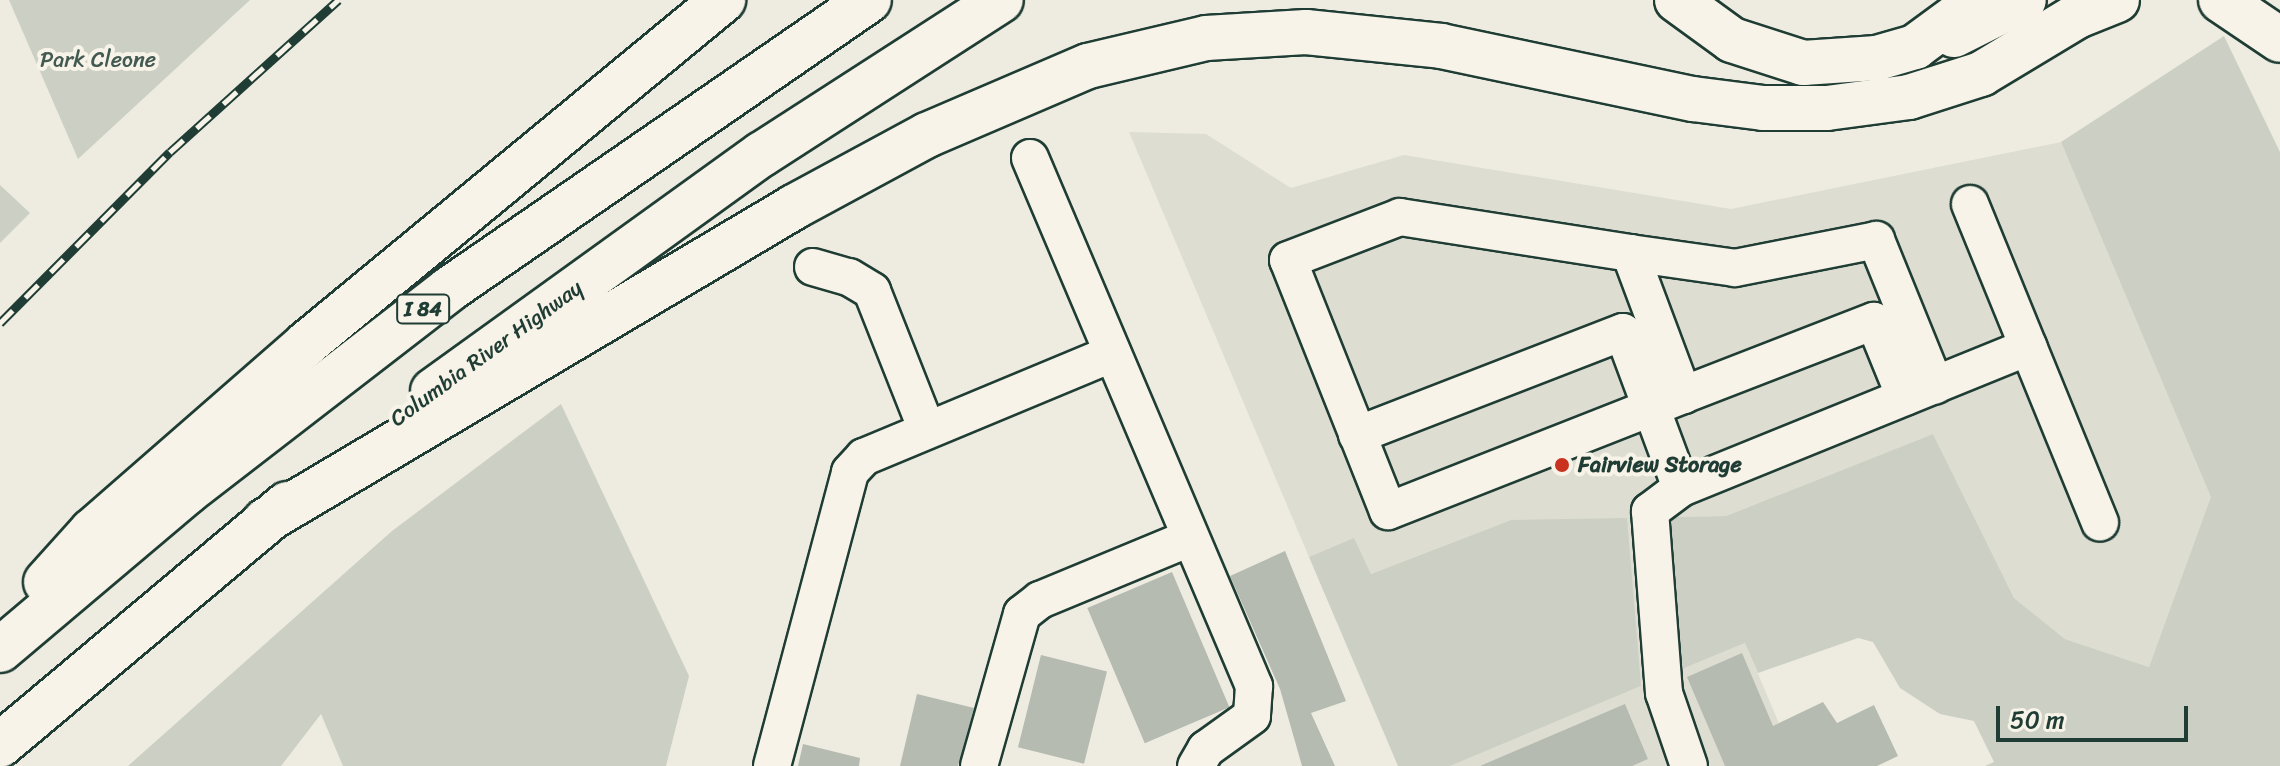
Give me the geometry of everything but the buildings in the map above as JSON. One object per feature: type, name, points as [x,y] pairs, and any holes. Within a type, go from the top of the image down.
[{"type":"highway","points":[[0,632],[92,531],[140,489],[342,314],[723,0]]},
{"type":"highway","name":"I 84","points":[[0,650],[187,492],[448,290],[869,0]]},
{"type":"highway","name":"Columbia River Highway","points":[[0,745],[265,521],[650,233],[1001,0]]},
{"type":"highway","points":[[1677,0],[1732,40],[1803,63],[1877,58],[1980,26],[2024,0]]},
{"type":"highway","points":[[1915,47],[1979,0]]},
{"type":"highway","points":[[2221,0],[2280,40]]},
{"type":"highway","points":[[265,521],[643,294],[927,135],[1047,80],[1131,53],[1249,34],[1381,37],[1693,99],[1763,108],[1827,108],[1942,89],[2002,63],[2095,5]]},
{"type":"lane","points":[[1030,158],[1254,686],[1252,716],[1229,737],[1206,749],[1196,766]]},
{"type":"lane","points":[[1970,204],[2100,523]]},
{"type":"lane","points":[[1400,217],[1735,268],[1876,240],[1920,391],[1874,321],[1388,511],[1288,260],[1400,217]]},
{"type":"lane","points":[[1630,253],[1668,402],[1681,488]]},
{"type":"lane","points":[[813,267],[849,277],[872,291],[927,430]]},
{"type":"lane","points":[[1357,435],[1623,332],[1668,402]]},
{"type":"lane","points":[[1689,766],[1664,693],[1650,511],[1681,488],[2028,347]]},
{"type":"lane","points":[[772,766],[850,472],[864,457],[1112,354]]},
{"type":"lane","points":[[979,766],[1022,614],[1040,600],[1190,538]]},
{"type":"shaded area","name":"Fairview Storage","points":[[1129,132],[1206,134],[1291,188],[1404,155],[1731,209],[2061,142],[2212,497],[2149,667],[2065,639],[2014,598],[1933,434],[1726,516],[1673,517],[1675,672],[1745,643],[1797,766],[1450,766],[1641,686],[1511,520],[1371,574],[1354,539],[1309,557]]},
{"type":"green space","name":"Park Cleone","points":[[9,0],[250,0],[78,159]]},
{"type":"green space","points":[[2224,36],[2280,152],[2280,766],[1985,766],[1994,762],[1974,721],[1940,714],[1900,688],[1873,642],[1858,638],[1758,673],[1745,643],[1675,672],[1663,527],[1673,517],[1726,516],[1933,434],[2014,598],[2065,639],[2149,667],[2211,497],[2061,142]]},
{"type":"green space","points":[[0,185],[30,213],[0,243]]},
{"type":"green space","points":[[561,404],[689,676],[666,766],[343,766],[321,714],[281,766],[128,766],[392,531]]},
{"type":"green space","points":[[1627,518],[1641,686],[1450,766],[1398,766],[1309,557],[1354,538],[1371,574],[1511,520]]},
{"type":"railway","points":[[0,323],[170,152],[338,0]]},
{"type":"place","name":"Fairview Storage","points":[[1562,465]]}]
